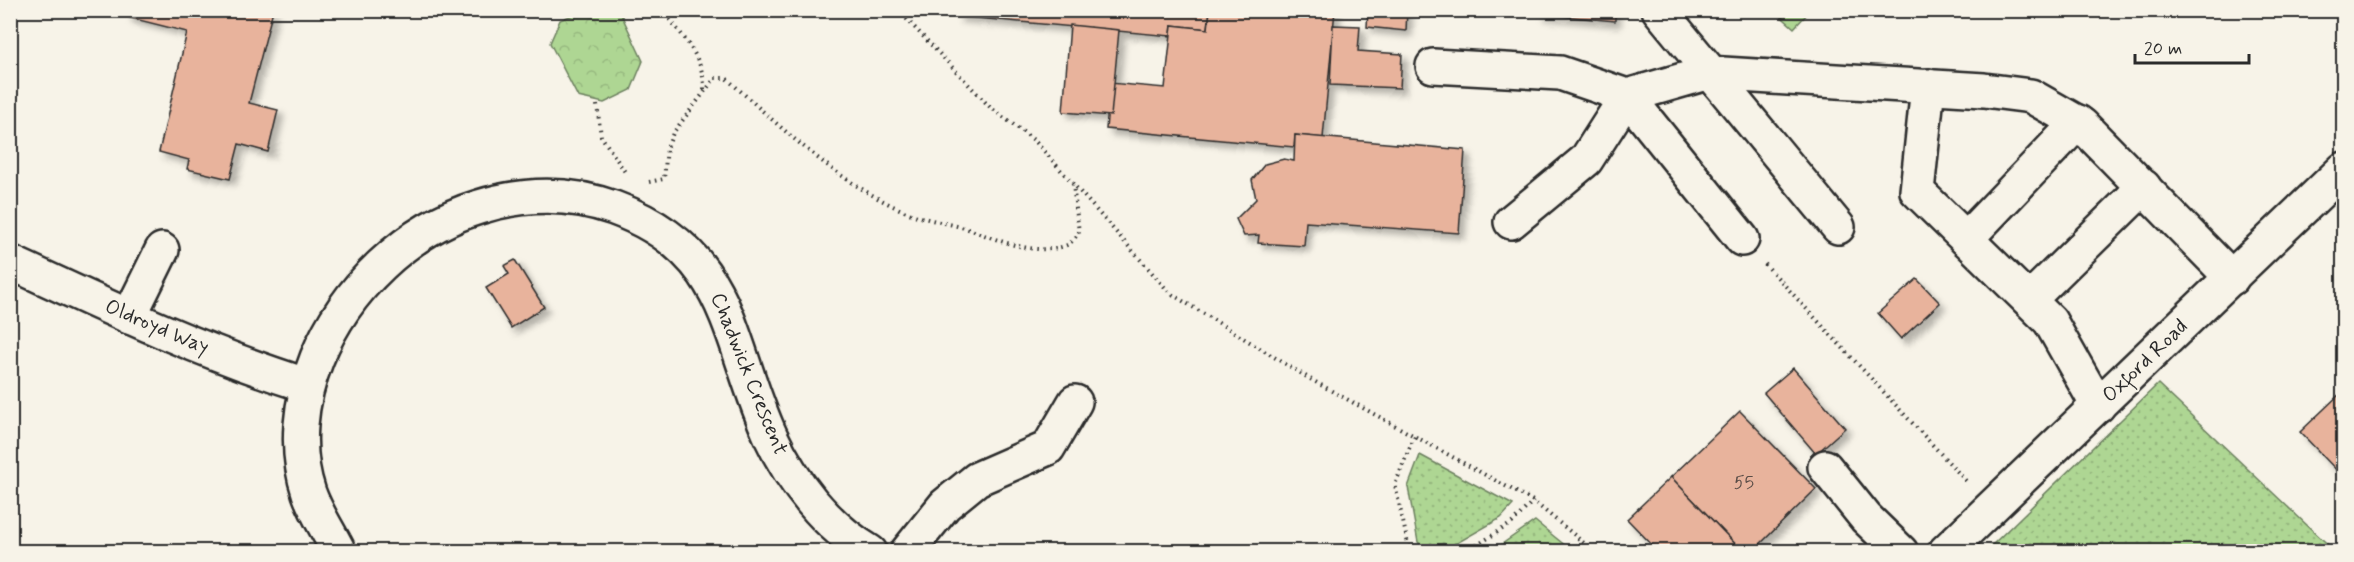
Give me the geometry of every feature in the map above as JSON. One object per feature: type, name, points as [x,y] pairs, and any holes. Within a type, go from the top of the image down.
[{"type":"street","points":[[1659,10],[1707,73],[1838,227]]},
{"type":"street","points":[[1433,66],[1560,74],[1627,96],[1742,239]]},
{"type":"street","points":[[1511,222],[1586,160],[1627,96],[1707,73],[1928,86],[2031,96],[2078,122],[2232,278]]},
{"type":"street","points":[[1928,86],[1917,191],[2029,300],[2061,338],[2098,406]]},
{"type":"street","points":[[1966,239],[2078,122]]},
{"type":"street","name":"Oxford Road","points":[[1945,552],[2343,169]]},
{"type":"street","points":[[2029,300],[2144,187]]},
{"type":"street","name":"Chadwick Crescent","points":[[339,552],[309,494],[299,454],[306,385],[341,310],[385,259],[455,214],[516,197],[552,195],[593,200],[634,198],[652,225],[683,248],[708,277],[733,327],[771,437],[793,476],[818,510],[870,552]]},
{"type":"street","points":[[129,317],[162,250]]},
{"type":"street","name":"Oldroyd Way","points":[[10,262],[129,317],[260,371],[306,385]]},
{"type":"street","points":[[907,552],[945,505],[977,479],[1048,448],[1075,402]]},
{"type":"street","points":[[1825,468],[1866,518],[1901,552]]},
{"type":"path","points":[[662,10],[692,48],[705,79],[704,91]]},
{"type":"path","points":[[897,10],[990,107],[1035,141],[1170,292],[1310,379],[1533,501],[1595,552]]},
{"type":"path","points":[[597,105],[601,136],[628,177],[634,198],[664,179],[667,148],[674,133],[715,78],[726,78],[816,158],[876,197],[928,220],[970,230],[1006,243],[1048,249],[1068,245],[1079,232],[1072,184]]},
{"type":"path","points":[[1742,239],[1991,508]]},
{"type":"path","points":[[1412,552],[1408,544],[1395,485],[1414,436]]},
{"type":"path","points":[[1466,552],[1512,524],[1533,501]]},
{"type":"green space","points":[[585,10],[620,12],[643,61],[631,90],[604,103],[578,97],[550,43],[560,20]]},
{"type":"green space","points":[[1775,11],[1810,11],[1794,28]]},
{"type":"green space","points":[[2158,384],[2310,528],[2335,551],[1986,551]]},
{"type":"green space","points":[[1420,455],[1513,505],[1501,518],[1443,551],[1425,551],[1418,542],[1408,487]]},
{"type":"green space","points":[[1535,521],[1572,551],[1492,551]]},
{"type":"building","points":[[128,10],[273,10],[249,103],[278,110],[268,152],[239,144],[230,179],[187,169],[189,160],[159,152],[187,32],[127,17]]},
{"type":"building","points":[[957,10],[1210,10],[1208,29],[1172,25],[1171,36],[956,16]]},
{"type":"building","points":[[1210,10],[1335,10],[1323,138],[1295,135],[1294,147],[1106,129],[1110,83],[1165,88],[1172,25],[1208,29]]},
{"type":"building","points":[[1368,10],[1407,10],[1406,31],[1367,27]]},
{"type":"building","points":[[1540,10],[1615,10],[1615,21],[1539,14]]},
{"type":"building","points":[[1070,25],[1119,30],[1111,116],[1063,112]]},
{"type":"building","points":[[1333,25],[1360,26],[1358,51],[1402,54],[1400,88],[1330,85]]},
{"type":"building","points":[[1295,135],[1465,150],[1459,233],[1306,222],[1304,246],[1258,243],[1259,235],[1244,236],[1236,219],[1256,199],[1252,180],[1265,164],[1284,159],[1294,161]]},
{"type":"building","points":[[515,260],[544,307],[511,328],[486,288],[509,274],[504,266]]},
{"type":"building","points":[[1917,279],[1940,303],[1901,339],[1878,313]]},
{"type":"building","points":[[1793,368],[1845,428],[1816,454],[1764,393]]},
{"type":"building","points":[[2344,390],[2344,478],[2300,432]]},
{"type":"building","points":[[1740,411],[1816,489],[1752,552],[1743,552],[1671,477]]},
{"type":"building","points":[[1671,477],[1743,552],[1659,552],[1627,519]]}]
